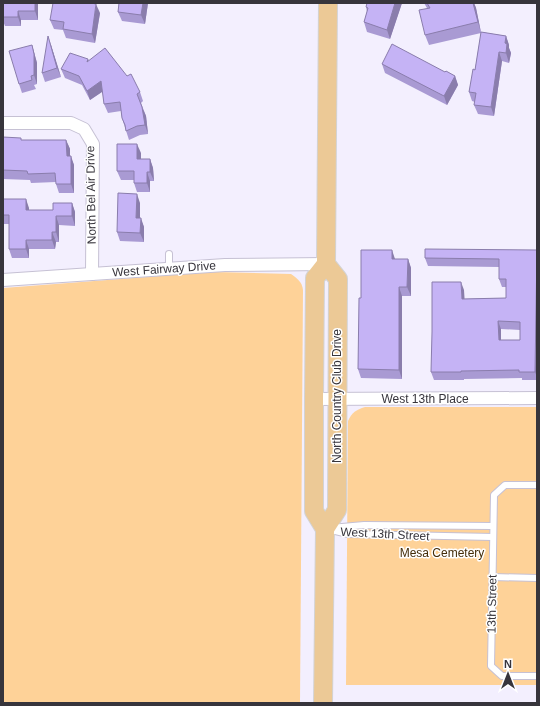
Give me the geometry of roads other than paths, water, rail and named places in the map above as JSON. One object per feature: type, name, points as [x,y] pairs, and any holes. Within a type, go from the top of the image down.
[{"type":"main road","points":[[326,264],[328,3]]},
{"type":"main road","name":"North Country Club Drive","points":[[326,264],[338,279],[337,399],[337,510],[325,529],[314,511],[314,399],[315,278],[326,264]]},
{"type":"main road","points":[[323,703],[325,529]]},
{"type":"street","name":"North Bel Air Drive","points":[[3,123],[72,123],[84,129],[92,144],[92,274]]},
{"type":"street","name":"West Fairway Drive","points":[[3,280],[225,265],[326,264]]},
{"type":"street","name":"West 13th Place","points":[[314,399],[537,398]]},
{"type":"lane","points":[[169,254],[169,268]]},
{"type":"lane","name":"13th Street","points":[[537,485],[505,485],[494,495],[492,666],[502,676],[537,676]]},
{"type":"lane","name":"West 13th Street","points":[[325,529],[364,525],[493,526]]},
{"type":"lane","name":"West 13th Street","points":[[325,529],[348,534],[493,537]]},
{"type":"lane","points":[[493,577],[537,578]]},
{"type":"park label","name":"Mesa Cemetery","points":[[442,553]]}]
